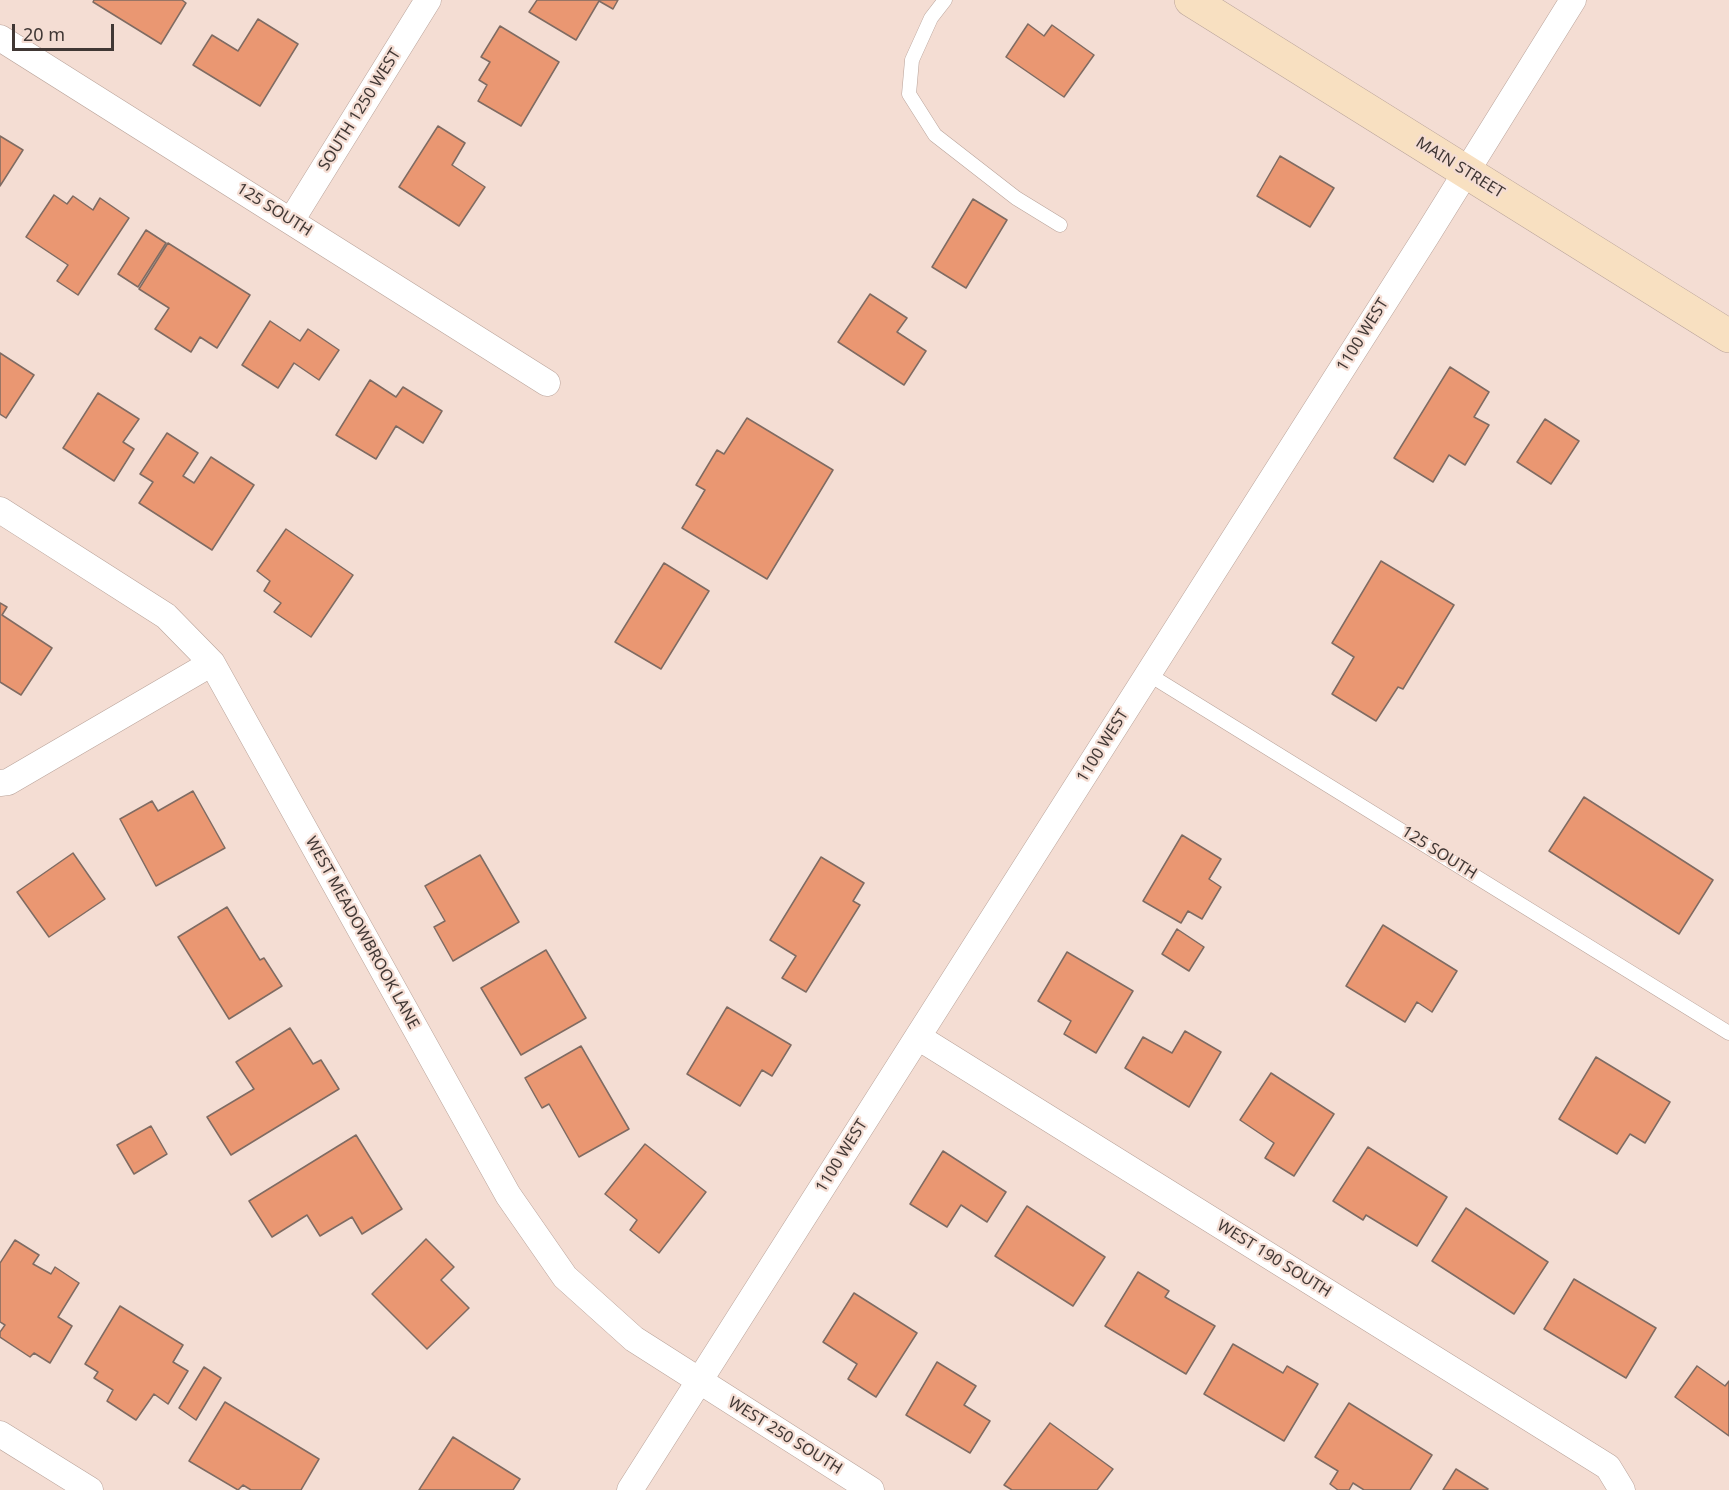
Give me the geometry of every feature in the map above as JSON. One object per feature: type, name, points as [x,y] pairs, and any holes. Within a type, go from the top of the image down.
[{"type":"main road","name":"MAIN STREET","points":[[1191,0],[1729,336]]},
{"type":"street","name":"SOUTH 1250 WEST","points":[[291,221],[428,0]]},
{"type":"street","name":"1100 WEST","points":[[630,1490],[1573,0]]},
{"type":"street","name":"125 SOUTH","points":[[0,38],[547,383]]},
{"type":"street","name":"WEST MEADOWBROOK LANE","points":[[0,510],[166,616],[212,663],[507,1196],[565,1277],[634,1339],[699,1381]]},
{"type":"street","points":[[0,783],[8,782],[212,663]]},
{"type":"street","name":"WEST 190 SOUTH","points":[[918,1037],[1608,1467],[1622,1490]]},
{"type":"street","name":"WEST 250 SOUTH","points":[[699,1381],[871,1490]]},
{"type":"street","points":[[0,1434],[90,1490]]},
{"type":"lane","points":[[945,0],[931,18],[912,60],[909,94],[935,135],[1016,198],[1060,225]]},
{"type":"lane","name":"125 SOUTH","points":[[1148,674],[1729,1033]]},
{"type":"building","points":[[94,0],[182,0],[186,3],[161,44],[93,2]]},
{"type":"building","points":[[537,0],[618,0],[613,9],[599,1],[576,40],[529,12]]},
{"type":"building","points":[[258,19],[298,44],[260,106],[193,65],[212,35],[238,51]]},
{"type":"building","points":[[1028,24],[1044,36],[1052,25],[1094,55],[1064,97],[1006,57]]},
{"type":"building","points":[[500,26],[559,62],[521,126],[478,101],[487,85],[479,80],[490,62],[481,57]]},
{"type":"building","points":[[438,126],[465,143],[452,165],[485,187],[459,226],[399,187]]},
{"type":"building","points":[[0,136],[23,150],[0,186]]},
{"type":"building","points":[[1280,156],[1334,188],[1310,227],[1257,196]]},
{"type":"building","points":[[54,195],[67,204],[73,196],[93,210],[100,198],[129,218],[78,295],[57,281],[68,265],[26,237]]},
{"type":"building","points":[[973,199],[1007,220],[966,288],[932,267]]},
{"type":"building","points":[[146,230],[166,243],[138,287],[118,274]]},
{"type":"building","points":[[168,243],[250,295],[217,348],[200,337],[191,352],[155,329],[169,308],[139,289]]},
{"type":"building","points":[[870,294],[907,318],[897,332],[926,351],[904,385],[838,342]]},
{"type":"building","points":[[270,321],[300,341],[308,329],[339,350],[319,380],[294,363],[278,388],[242,365]]},
{"type":"building","points":[[0,353],[34,375],[6,418],[0,414]]},
{"type":"building","points":[[1450,367],[1489,392],[1474,417],[1489,425],[1465,465],[1449,455],[1433,482],[1394,458]]},
{"type":"building","points":[[370,380],[396,397],[403,387],[442,411],[423,443],[396,426],[376,459],[336,435]]},
{"type":"building","points":[[98,393],[139,419],[123,442],[134,449],[114,481],[63,448]]},
{"type":"building","points":[[747,418],[833,470],[767,579],[682,528],[705,490],[696,485],[717,450],[724,454]]},
{"type":"building","points":[[1545,419],[1579,441],[1551,484],[1517,462]]},
{"type":"building","points":[[167,433],[198,453],[183,476],[194,483],[211,457],[254,485],[212,550],[139,503],[153,482],[140,474]]},
{"type":"building","points":[[286,529],[353,575],[311,637],[274,612],[281,603],[264,591],[270,581],[257,571]]},
{"type":"building","points":[[1381,561],[1454,605],[1403,689],[1398,687],[1376,721],[1332,694],[1354,657],[1332,643]]},
{"type":"building","points":[[664,563],[709,591],[661,669],[615,642]]},
{"type":"building","points":[[0,603],[7,607],[2,615],[52,648],[21,695],[0,682]]},
{"type":"building","points":[[193,791],[225,848],[156,886],[120,819],[152,801],[158,811]]},
{"type":"building","points":[[1584,797],[1713,880],[1679,934],[1549,851]]},
{"type":"building","points":[[1182,835],[1221,859],[1209,879],[1221,887],[1202,919],[1188,911],[1181,923],[1143,901]]},
{"type":"building","points":[[73,853],[105,899],[49,937],[17,892]]},
{"type":"building","points":[[480,855],[519,922],[453,961],[434,927],[445,921],[425,886]]},
{"type":"building","points":[[821,857],[864,883],[853,901],[860,905],[806,992],[782,978],[796,956],[770,940]]},
{"type":"building","points":[[227,907],[260,960],[264,958],[282,986],[229,1019],[178,937]]},
{"type":"building","points":[[1383,925],[1457,971],[1432,1012],[1417,1002],[1405,1022],[1346,986]]},
{"type":"building","points":[[1177,929],[1204,947],[1189,971],[1162,954]]},
{"type":"building","points":[[546,950],[586,1018],[521,1055],[481,988]]},
{"type":"building","points":[[1067,952],[1133,991],[1096,1053],[1064,1034],[1071,1021],[1038,1001]]},
{"type":"building","points":[[727,1007],[791,1045],[772,1076],[762,1070],[740,1106],[687,1074]]},
{"type":"building","points":[[290,1028],[313,1064],[321,1060],[339,1089],[231,1155],[207,1117],[254,1089],[236,1062]]},
{"type":"building","points":[[1185,1031],[1221,1052],[1189,1107],[1125,1068],[1143,1037],[1172,1053]]},
{"type":"building","points":[[581,1046],[629,1129],[579,1157],[549,1104],[542,1108],[525,1078]]},
{"type":"building","points":[[1596,1057],[1670,1102],[1645,1143],[1630,1134],[1617,1154],[1559,1119]]},
{"type":"building","points":[[1271,1073],[1334,1114],[1294,1176],[1265,1158],[1274,1143],[1240,1120]]},
{"type":"building","points":[[151,1126],[167,1154],[134,1174],[117,1145]]},
{"type":"building","points":[[356,1135],[402,1209],[362,1234],[352,1217],[320,1236],[307,1215],[272,1237],[249,1201]]},
{"type":"building","points":[[645,1144],[706,1192],[659,1253],[630,1230],[637,1220],[605,1194]]},
{"type":"building","points":[[1368,1147],[1447,1197],[1417,1246],[1366,1215],[1363,1220],[1333,1201]]},
{"type":"building","points":[[943,1151],[1006,1192],[987,1222],[961,1205],[947,1227],[910,1204]]},
{"type":"building","points":[[1027,1206],[1105,1257],[1073,1306],[995,1256]]},
{"type":"building","points":[[1466,1208],[1548,1262],[1514,1314],[1432,1261]]},
{"type":"building","points":[[426,1239],[454,1267],[441,1280],[469,1308],[427,1349],[372,1294]]},
{"type":"building","points":[[15,1240],[39,1255],[33,1264],[51,1274],[55,1267],[79,1283],[58,1317],[72,1326],[50,1363],[34,1353],[30,1357],[0,1337],[0,1332],[5,1325],[0,1322],[0,1263]]},
{"type":"building","points":[[1138,1272],[1169,1291],[1165,1297],[1215,1326],[1186,1374],[1105,1326]]},
{"type":"building","points":[[1574,1279],[1656,1328],[1626,1378],[1544,1329]]},
{"type":"building","points":[[854,1293],[917,1333],[876,1397],[848,1379],[857,1364],[823,1342]]},
{"type":"building","points":[[120,1306],[183,1345],[173,1362],[188,1371],[168,1404],[154,1394],[136,1420],[107,1401],[113,1390],[94,1378],[98,1372],[85,1364]]},
{"type":"building","points":[[1233,1344],[1283,1373],[1287,1366],[1318,1384],[1284,1441],[1204,1394]]},
{"type":"building","points":[[937,1362],[976,1386],[964,1405],[990,1421],[970,1453],[906,1415]]},
{"type":"building","points":[[1697,1366],[1725,1386],[1729,1381],[1729,1436],[1675,1397]]},
{"type":"building","points":[[204,1367],[221,1378],[196,1420],[179,1408]]},
{"type":"building","points":[[225,1402],[319,1459],[301,1490],[251,1490],[243,1485],[238,1490],[189,1461]]},
{"type":"building","points":[[1349,1403],[1432,1455],[1410,1490],[1364,1490],[1353,1483],[1349,1490],[1338,1490],[1330,1484],[1338,1471],[1315,1457]]},
{"type":"building","points":[[1050,1423],[1113,1469],[1097,1490],[1012,1490],[1004,1485]]},
{"type":"building","points":[[453,1437],[520,1479],[513,1490],[419,1490]]},
{"type":"building","points":[[1456,1469],[1488,1489],[1443,1490]]}]
